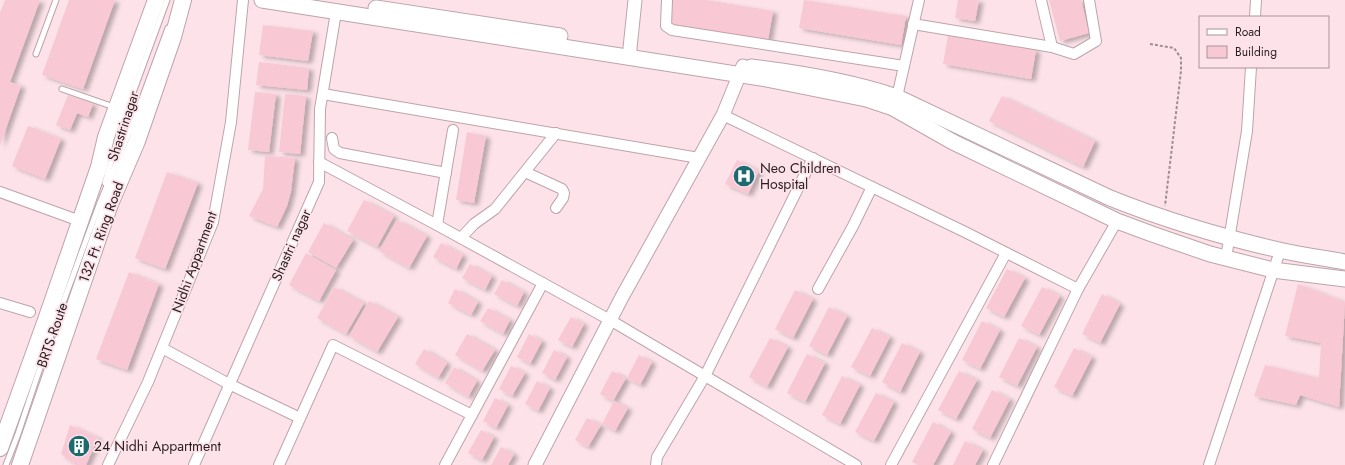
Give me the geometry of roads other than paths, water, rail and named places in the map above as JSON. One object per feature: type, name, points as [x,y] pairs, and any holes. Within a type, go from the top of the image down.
[{"type":"main road","name":"132 Ft. Ring Road","points":[[0,448],[80,220],[117,108],[156,0]]},
{"type":"main road","name":"132 Ft. Ring Road","points":[[20,465],[110,204],[140,134],[173,37],[183,0]]},
{"type":"main road","points":[[262,0],[741,70],[866,99],[893,108],[953,142],[1117,221],[1210,254],[1273,270],[1345,279]]},
{"type":"main road","points":[[326,0],[630,53]]},
{"type":"main road","points":[[741,70],[785,72],[868,88],[897,97],[1110,198],[1164,218],[1280,251],[1345,262]]},
{"type":"street","name":"Nidhi Appartment","points":[[108,465],[148,382],[213,222],[231,122],[243,0]]},
{"type":"street","points":[[630,53],[635,0]]},
{"type":"street","points":[[667,0],[666,26],[672,30],[904,66]]},
{"type":"street","points":[[897,97],[919,0]]},
{"type":"street","points":[[1041,0],[1052,48]]},
{"type":"street","points":[[913,24],[1052,48],[1074,54],[1096,40],[1089,0]]},
{"type":"street","points":[[1255,16],[1256,0]]},
{"type":"street","name":"Shastri nagar","points":[[194,465],[319,182],[320,109],[336,12]]},
{"type":"street","points":[[1226,258],[1247,131],[1251,68]]},
{"type":"street","points":[[535,465],[610,320],[723,115],[741,70]]},
{"type":"street","points":[[323,94],[699,158]]},
{"type":"street","points":[[723,115],[1078,289]]},
{"type":"street","points":[[437,225],[453,130]]},
{"type":"street","points":[[461,238],[474,224],[495,209],[556,133]]},
{"type":"street","points":[[332,138],[334,149],[340,153],[446,173]]},
{"type":"street","points":[[656,465],[657,457],[704,376],[812,158]]},
{"type":"street","points":[[319,162],[610,320],[856,465]]},
{"type":"street","points":[[525,172],[562,189],[564,193],[563,198],[556,208]]},
{"type":"street","points":[[818,289],[853,226],[872,187]]},
{"type":"street","points":[[0,192],[80,220]]},
{"type":"street","points":[[993,465],[1078,289],[1117,221]]},
{"type":"street","points":[[1209,465],[1280,251]]},
{"type":"street","points":[[891,465],[1006,253]]},
{"type":"street","points":[[445,465],[543,283]]},
{"type":"street","points":[[0,302],[30,312]]},
{"type":"street","points":[[280,465],[333,345],[472,415]]},
{"type":"street","points":[[162,348],[229,384],[300,418]]},
{"type":"lane","points":[[36,54],[56,0]]},
{"type":"lane","name":"Shastrinagar","points":[[99,205],[123,120],[168,0]]},
{"type":"lane","name":"Shastrinagar","points":[[99,205],[133,123],[168,26]]},
{"type":"lane","points":[[62,88],[117,108]]},
{"type":"lane","name":"BRTS Route","points":[[6,465],[50,338],[99,205]]},
{"type":"place","name":"Neo Children Hospital","points":[[744,176]]},
{"type":"place","name":"24 Nidhi Appartment","points":[[79,446]]}]
